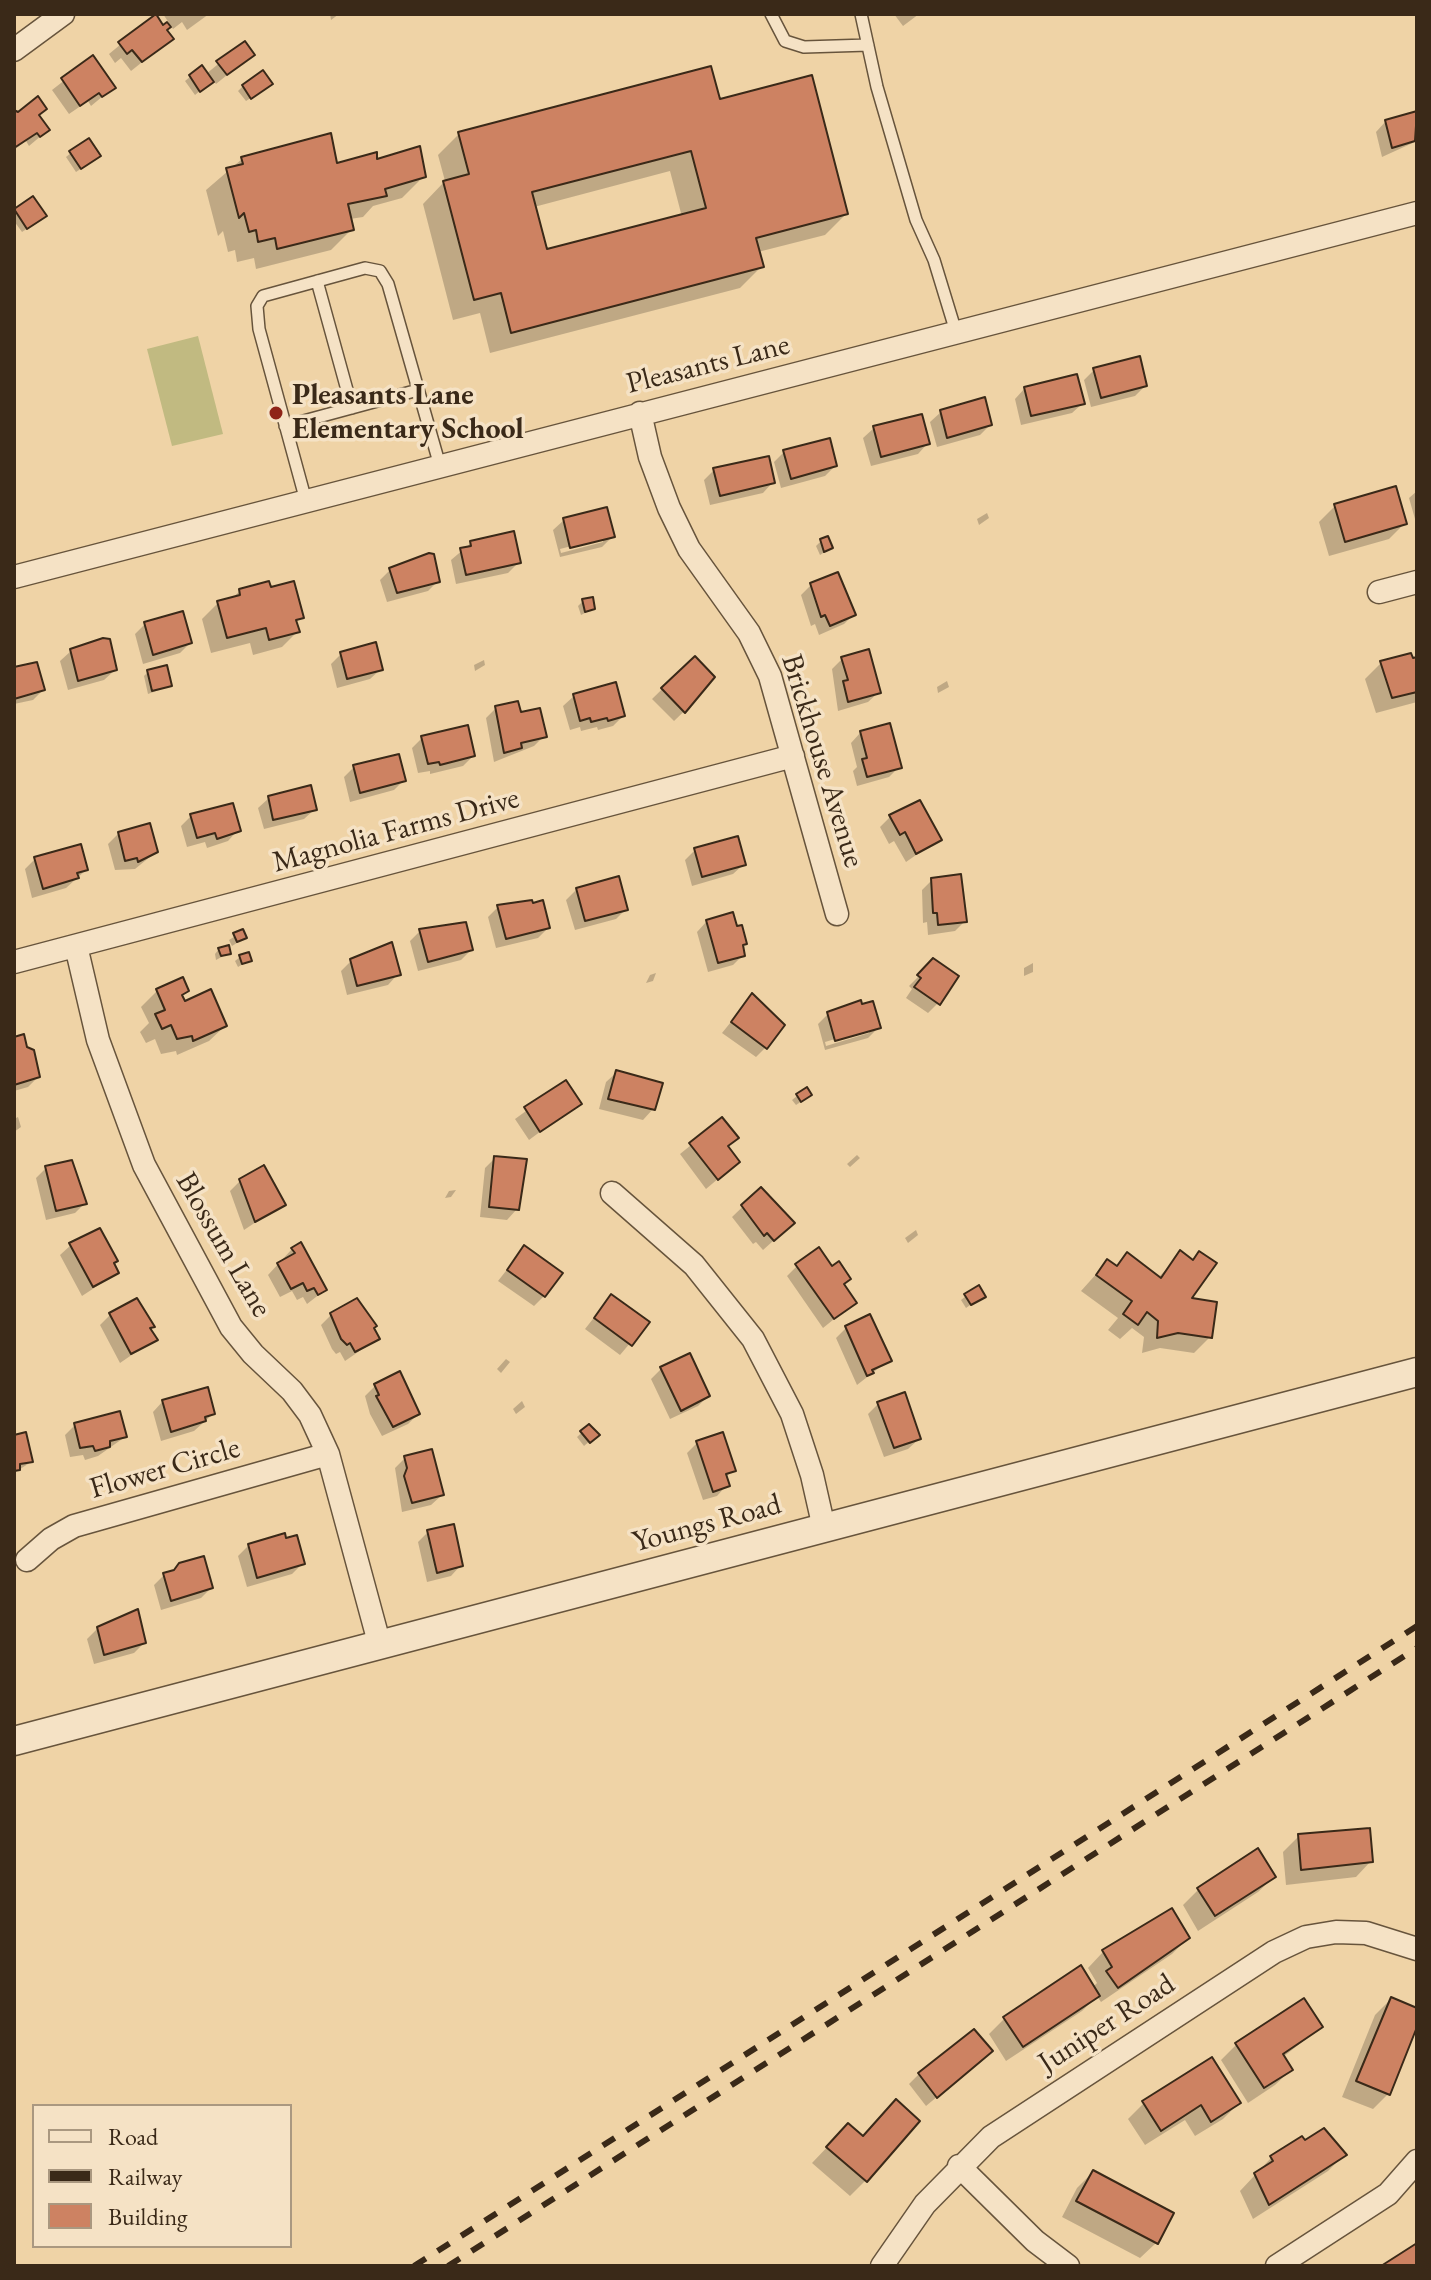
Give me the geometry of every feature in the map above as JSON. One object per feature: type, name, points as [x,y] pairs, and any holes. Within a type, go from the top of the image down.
[{"type":"street","points":[[14,50],[63,14]]},
{"type":"street","name":"Pleasants Lane","points":[[14,577],[1417,213]]},
{"type":"street","name":"Brickhouse Avenue","points":[[640,413],[650,457],[669,508],[689,549],[749,633],[770,676],[837,914]]},
{"type":"street","points":[[1379,592],[1417,582]]},
{"type":"street","name":"Magnolia Farms Drive","points":[[14,962],[793,756]]},
{"type":"street","name":"Blossum Lane","points":[[76,946],[102,1052],[144,1165],[231,1327],[253,1354],[292,1391],[310,1415],[328,1454],[380,1646]]},
{"type":"street","points":[[612,1193],[694,1265],[753,1339],[792,1414],[812,1475],[824,1528]]},
{"type":"street","name":"Youngs Road","points":[[14,1741],[1417,1372]]},
{"type":"street","name":"Flower Circle","points":[[27,1560],[51,1539],[74,1526],[328,1454]]},
{"type":"street","name":"Juniper Road","points":[[882,2266],[925,2204],[959,2166],[991,2137],[1274,1952],[1306,1937],[1336,1932],[1366,1933],[1417,1949]]},
{"type":"street","points":[[1277,2266],[1388,2194],[1417,2161]]},
{"type":"street","points":[[959,2166],[1035,2241],[1068,2266]]},
{"type":"lane","points":[[771,14],[785,41],[795,44],[868,45]]},
{"type":"lane","points":[[861,14],[916,220],[934,260],[956,332]]},
{"type":"lane","points":[[306,501],[259,329],[257,306],[263,296],[365,268],[380,271],[388,284],[440,466]]},
{"type":"lane","points":[[317,281],[352,408]]},
{"type":"lane","points":[[285,426],[418,390]]},
{"type":"shaded area","points":[[198,336],[223,434],[172,446],[147,349]]},
{"type":"building","points":[[156,14],[163,25],[167,22],[171,27],[167,30],[174,39],[142,62],[132,50],[127,54],[118,42]]},
{"type":"building","points":[[245,41],[255,55],[227,75],[216,61]]},
{"type":"building","points":[[93,55],[116,88],[102,97],[99,93],[80,106],[61,78]]},
{"type":"building","points":[[202,65],[214,82],[200,92],[189,75]]},
{"type":"building","points":[[711,66],[720,99],[812,75],[848,214],[756,238],[764,267],[511,333],[501,293],[474,300],[443,181],[469,174],[458,132]],"holes":[[[691,151],[706,208],[547,249],[532,192]]]},
{"type":"building","points":[[263,70],[273,84],[251,99],[242,85]]},
{"type":"building","points":[[38,96],[47,109],[39,115],[50,130],[40,137],[37,133],[14,148],[14,110],[18,112]]},
{"type":"building","points":[[1417,111],[1415,141],[1392,148],[1385,120]]},
{"type":"building","points":[[331,133],[337,163],[377,152],[377,159],[420,146],[426,177],[385,189],[387,196],[348,204],[354,230],[277,249],[275,238],[258,242],[256,230],[249,232],[244,213],[239,218],[226,168],[243,164],[241,157]]},
{"type":"building","points":[[89,138],[101,156],[81,169],[69,151]]},
{"type":"building","points":[[33,196],[47,216],[27,229],[14,209]]},
{"type":"building","points":[[1140,356],[1147,386],[1101,398],[1093,368]]},
{"type":"building","points":[[1077,374],[1085,404],[1031,416],[1024,387]]},
{"type":"building","points":[[985,397],[992,425],[947,438],[940,410]]},
{"type":"building","points":[[922,414],[930,444],[881,457],[873,426]]},
{"type":"building","points":[[830,438],[837,466],[791,479],[783,450]]},
{"type":"building","points":[[769,456],[775,483],[720,496],[713,468]]},
{"type":"building","points":[[1396,486],[1407,524],[1345,542],[1334,504]]},
{"type":"building","points":[[607,507],[615,537],[570,548],[563,518]]},
{"type":"building","points":[[514,531],[521,563],[466,575],[460,548],[471,546],[470,541]]},
{"type":"building","points":[[828,536],[833,548],[824,552],[820,539]]},
{"type":"building","points":[[429,553],[434,554],[440,582],[397,593],[389,568]]},
{"type":"building","points":[[838,572],[856,615],[830,626],[825,615],[821,617],[810,583]]},
{"type":"building","points":[[269,581],[271,587],[294,581],[304,618],[296,620],[300,632],[269,640],[266,628],[227,638],[217,601],[240,595],[239,589]]},
{"type":"building","points":[[593,597],[595,609],[585,612],[582,599]]},
{"type":"building","points":[[183,611],[192,643],[153,655],[144,622]]},
{"type":"building","points":[[103,638],[110,639],[117,670],[78,681],[70,649]]},
{"type":"building","points":[[376,642],[383,670],[347,679],[340,652]]},
{"type":"building","points":[[869,649],[881,693],[848,702],[843,681],[848,680],[841,657]]},
{"type":"building","points":[[1411,653],[1413,658],[1417,657],[1417,692],[1392,698],[1380,661]]},
{"type":"building","points":[[695,656],[715,677],[685,713],[661,688]]},
{"type":"building","points":[[37,662],[45,690],[14,699],[14,667]]},
{"type":"building","points":[[167,665],[172,686],[152,691],[147,670]]},
{"type":"building","points":[[616,682],[625,716],[608,721],[607,718],[591,722],[590,718],[580,721],[573,694]]},
{"type":"building","points":[[518,701],[521,712],[540,708],[547,737],[521,743],[522,748],[504,753],[495,706]]},
{"type":"building","points":[[890,723],[902,768],[867,777],[862,759],[867,758],[860,731]]},
{"type":"building","points":[[468,725],[475,756],[440,765],[439,762],[428,764],[421,736]]},
{"type":"building","points":[[399,754],[406,781],[360,793],[353,765]]},
{"type":"building","points":[[311,785],[317,810],[273,820],[268,796]]},
{"type":"building","points":[[920,800],[942,840],[916,854],[905,832],[900,835],[889,815]]},
{"type":"building","points":[[233,803],[241,831],[217,839],[215,833],[197,838],[190,814]]},
{"type":"building","points":[[150,823],[158,852],[138,862],[137,858],[125,861],[118,832]]},
{"type":"building","points":[[738,836],[746,865],[702,877],[694,848]]},
{"type":"building","points":[[81,844],[88,870],[77,873],[79,878],[43,889],[34,857]]},
{"type":"building","points":[[961,874],[967,922],[938,925],[937,913],[933,913],[931,878]]},
{"type":"building","points":[[619,876],[628,910],[585,921],[576,888]]},
{"type":"building","points":[[532,900],[533,903],[543,900],[550,928],[506,939],[497,905]]},
{"type":"building","points":[[733,912],[737,926],[742,925],[747,944],[743,945],[745,956],[718,963],[706,920]]},
{"type":"building","points":[[466,922],[473,950],[428,962],[419,929]]},
{"type":"building","points":[[243,929],[247,938],[237,942],[233,933]]},
{"type":"building","points":[[392,942],[401,975],[357,986],[350,959]]},
{"type":"building","points":[[229,945],[231,954],[221,956],[218,948]]},
{"type":"building","points":[[249,952],[252,961],[242,964],[239,955]]},
{"type":"building","points":[[933,958],[959,976],[940,1005],[914,987],[921,978],[917,975]]},
{"type":"building","points":[[183,977],[189,991],[182,995],[185,1001],[211,989],[227,1026],[193,1041],[192,1036],[177,1039],[171,1025],[162,1029],[155,1014],[165,1010],[156,989]]},
{"type":"building","points":[[752,993],[785,1025],[767,1049],[731,1022]]},
{"type":"building","points":[[861,1000],[862,1004],[873,1001],[881,1028],[835,1041],[827,1012]]},
{"type":"building","points":[[24,1034],[27,1047],[34,1050],[40,1077],[14,1085],[14,1037]]},
{"type":"building","points":[[616,1070],[663,1083],[655,1110],[608,1099]]},
{"type":"building","points":[[566,1080],[582,1104],[540,1132],[524,1107]]},
{"type":"building","points":[[807,1087],[812,1095],[801,1102],[796,1094]]},
{"type":"building","points":[[722,1117],[739,1138],[728,1146],[740,1162],[718,1180],[689,1143]]},
{"type":"building","points":[[494,1156],[527,1159],[519,1210],[489,1207]]},
{"type":"building","points":[[72,1160],[87,1204],[56,1211],[45,1166]]},
{"type":"building","points":[[264,1165],[286,1205],[255,1222],[239,1179]]},
{"type":"building","points":[[761,1187],[795,1223],[774,1241],[767,1233],[764,1236],[741,1205]]},
{"type":"building","points":[[100,1228],[118,1261],[114,1263],[119,1273],[93,1287],[69,1243]]},
{"type":"building","points":[[301,1242],[327,1290],[318,1295],[314,1288],[307,1291],[303,1283],[291,1289],[277,1263],[295,1253],[291,1248]]},
{"type":"building","points":[[524,1245],[563,1273],[545,1297],[507,1270]]},
{"type":"building","points":[[819,1247],[832,1266],[839,1261],[851,1279],[844,1284],[857,1303],[834,1319],[795,1264]]},
{"type":"building","points":[[1180,1250],[1193,1260],[1199,1251],[1217,1263],[1192,1298],[1217,1302],[1212,1338],[1178,1333],[1157,1338],[1158,1321],[1147,1312],[1138,1325],[1123,1314],[1132,1301],[1096,1275],[1107,1259],[1117,1266],[1127,1252],[1161,1278]]},
{"type":"building","points":[[979,1285],[986,1297],[971,1305],[964,1294]]},
{"type":"building","points":[[611,1294],[650,1322],[632,1346],[594,1318]]},
{"type":"building","points":[[137,1298],[155,1327],[150,1328],[158,1340],[131,1354],[109,1313]]},
{"type":"building","points":[[357,1298],[377,1326],[374,1328],[380,1339],[355,1352],[350,1343],[347,1345],[341,1339],[330,1313]]},
{"type":"building","points":[[870,1314],[892,1361],[872,1370],[874,1373],[867,1376],[845,1326]]},
{"type":"building","points":[[690,1353],[710,1396],[681,1411],[660,1367]]},
{"type":"building","points":[[400,1371],[420,1414],[393,1427],[376,1396],[379,1395],[374,1384]]},
{"type":"building","points":[[208,1387],[215,1414],[205,1417],[206,1421],[171,1432],[162,1400]]},
{"type":"building","points":[[905,1392],[921,1439],[894,1448],[877,1402]]},
{"type":"building","points":[[120,1411],[127,1437],[110,1441],[110,1447],[95,1451],[93,1446],[80,1448],[74,1423]]},
{"type":"building","points":[[589,1424],[600,1435],[590,1443],[580,1431]]},
{"type":"building","points":[[26,1432],[33,1462],[20,1464],[20,1470],[14,1471],[14,1435]]},
{"type":"building","points":[[723,1432],[736,1471],[726,1474],[730,1486],[713,1492],[696,1441]]},
{"type":"building","points":[[432,1449],[444,1495],[412,1503],[404,1476],[407,1468],[404,1456]]},
{"type":"building","points":[[454,1524],[463,1566],[437,1573],[427,1530]]},
{"type":"building","points":[[285,1533],[286,1538],[297,1535],[305,1564],[257,1578],[248,1544]]},
{"type":"building","points":[[204,1556],[213,1588],[171,1601],[163,1573],[174,1570],[179,1563]]},
{"type":"building","points":[[138,1609],[146,1643],[104,1655],[97,1627]]},
{"type":"building","points":[[1370,1828],[1373,1862],[1301,1870],[1298,1834]]},
{"type":"building","points":[[1258,1848],[1276,1877],[1215,1916],[1197,1888]]},
{"type":"building","points":[[1172,1908],[1190,1938],[1118,1988],[1106,1971],[1112,1967],[1102,1950]]},
{"type":"building","points":[[1081,1965],[1100,1996],[1023,2047],[1003,2017]]},
{"type":"building","points":[[1391,1997],[1417,2008],[1417,2027],[1390,2095],[1356,2081]]},
{"type":"building","points":[[1304,1998],[1323,2027],[1283,2054],[1293,2070],[1264,2088],[1235,2043]]},
{"type":"building","points":[[974,2029],[993,2051],[937,2098],[918,2073]]},
{"type":"building","points":[[1212,2057],[1241,2103],[1211,2122],[1201,2105],[1161,2131],[1142,2101]]},
{"type":"building","points":[[896,2099],[920,2121],[867,2182],[826,2147],[848,2123],[863,2136]]},
{"type":"building","points":[[1324,2128],[1347,2155],[1269,2205],[1254,2173],[1273,2161],[1270,2156],[1302,2136],[1305,2140]]},
{"type":"building","points":[[1093,2170],[1174,2213],[1158,2244],[1076,2201]]},
{"type":"building","points":[[1417,2243],[1417,2266],[1381,2266]]},
{"type":"railway","points":[[414,2266],[1417,1626]]},
{"type":"railway","points":[[448,2266],[1417,1648]]},
{"type":"place","name":"Pleasants Lane Elementary School","points":[[276,413]]}]
